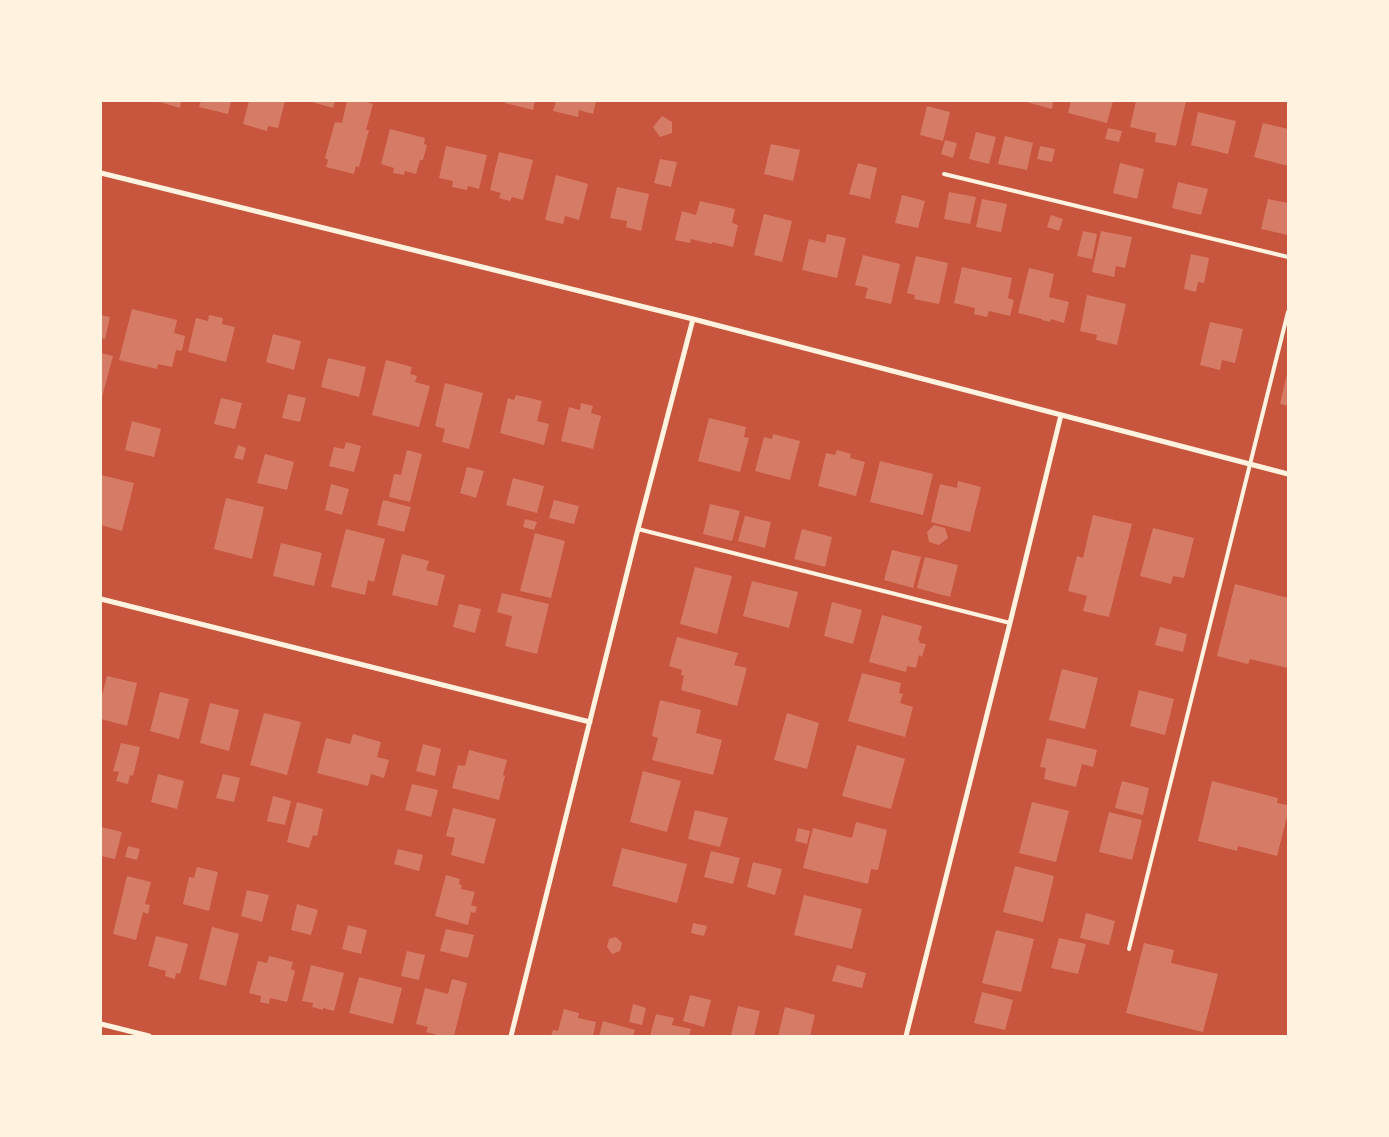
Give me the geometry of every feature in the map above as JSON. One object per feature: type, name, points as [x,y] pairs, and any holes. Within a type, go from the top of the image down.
[{"type":"street","points":[[101,174],[693,319],[1288,474]]},
{"type":"street","points":[[511,1036],[638,529],[693,319]]},
{"type":"street","points":[[906,1036],[1061,415]]},
{"type":"street","points":[[101,599],[590,722]]},
{"type":"street","points":[[101,1024],[123,1033],[149,1036]]},
{"type":"lane","points":[[944,174],[1288,257]]},
{"type":"lane","points":[[1129,949],[1288,312]]},
{"type":"lane","points":[[638,529],[1010,623]]},
{"type":"building","points":[[156,101],[181,101],[180,108]]},
{"type":"building","points":[[201,101],[231,101],[228,114],[199,107]]},
{"type":"building","points":[[249,101],[285,101],[278,128],[268,126],[267,131],[243,124]]},
{"type":"building","points":[[309,101],[335,101],[333,108]]},
{"type":"building","points":[[347,101],[364,101],[373,104],[366,130],[369,130],[359,167],[356,166],[354,174],[326,167],[328,160],[325,158],[335,122],[342,123]]},
{"type":"building","points":[[505,101],[535,101],[533,110],[505,103]]},
{"type":"building","points":[[556,101],[596,101],[593,114],[579,110],[578,117],[553,111]]},
{"type":"building","points":[[1023,101],[1053,101],[1052,109]]},
{"type":"building","points":[[1071,101],[1113,101],[1107,123],[1068,113]]},
{"type":"building","points":[[1136,101],[1186,101],[1176,146],[1155,142],[1156,133],[1130,127]]},
{"type":"building","points":[[927,106],[950,112],[943,141],[920,135]]},
{"type":"building","points":[[1198,112],[1236,121],[1228,154],[1191,145]]},
{"type":"building","points":[[662,116],[672,122],[672,133],[660,137],[653,127]]},
{"type":"building","points":[[1263,123],[1288,129],[1288,166],[1254,157]]},
{"type":"building","points":[[1108,128],[1122,131],[1119,142],[1105,139]]},
{"type":"building","points":[[390,129],[425,138],[424,144],[427,145],[423,160],[420,160],[416,174],[405,171],[404,175],[393,173],[394,168],[381,164]]},
{"type":"building","points":[[976,132],[996,137],[989,164],[969,159]]},
{"type":"building","points":[[1005,136],[1033,143],[1027,170],[998,164]]},
{"type":"building","points":[[945,140],[957,143],[953,158],[941,154]]},
{"type":"building","points":[[771,144],[800,150],[793,181],[764,174]]},
{"type":"building","points":[[446,146],[487,155],[479,189],[468,186],[467,190],[452,187],[453,181],[439,178]]},
{"type":"building","points":[[1040,146],[1055,149],[1052,162],[1037,159]]},
{"type":"building","points":[[499,152],[533,160],[523,200],[512,197],[510,201],[499,198],[501,193],[490,190]]},
{"type":"building","points":[[660,159],[677,162],[671,187],[654,183]]},
{"type":"building","points":[[858,163],[877,168],[870,199],[849,194]]},
{"type":"building","points":[[1120,163],[1144,169],[1137,199],[1113,193]]},
{"type":"building","points":[[556,175],[588,184],[579,220],[565,216],[563,224],[545,220]]},
{"type":"building","points":[[1178,182],[1208,189],[1201,215],[1172,208]]},
{"type":"building","points":[[617,187],[649,194],[641,231],[626,227],[627,221],[610,218]]},
{"type":"building","points":[[949,192],[976,197],[970,224],[944,219]]},
{"type":"building","points":[[902,195],[925,201],[918,228],[895,223]]},
{"type":"building","points":[[982,199],[1007,204],[1001,232],[976,227]]},
{"type":"building","points":[[1268,199],[1288,203],[1288,235],[1261,229]]},
{"type":"building","points":[[700,201],[735,209],[732,223],[738,225],[733,247],[691,239],[690,243],[675,240],[682,211],[696,215]]},
{"type":"building","points":[[764,214],[792,221],[782,262],[754,255]]},
{"type":"building","points":[[1051,215],[1063,219],[1059,231],[1047,227]]},
{"type":"building","points":[[1083,231],[1097,234],[1092,259],[1077,256]]},
{"type":"building","points":[[1101,231],[1132,237],[1125,268],[1116,266],[1114,277],[1092,272]]},
{"type":"building","points":[[827,234],[846,238],[837,278],[802,270],[809,239],[825,243]]},
{"type":"building","points":[[1191,254],[1209,258],[1204,283],[1198,282],[1196,292],[1184,289]]},
{"type":"building","points":[[863,255],[900,264],[891,304],[865,298],[868,288],[855,285]]},
{"type":"building","points":[[916,256],[948,263],[939,304],[914,299],[915,295],[907,293]]},
{"type":"building","points":[[962,267],[1012,278],[1008,298],[1014,300],[1010,316],[989,311],[987,317],[974,314],[975,308],[954,303]]},
{"type":"building","points":[[1029,268],[1054,274],[1049,297],[1069,302],[1064,323],[1051,319],[1050,322],[1018,313]]},
{"type":"building","points":[[1087,295],[1126,304],[1117,345],[1096,340],[1097,335],[1080,331]]},
{"type":"building","points":[[132,309],[177,320],[174,333],[185,336],[182,351],[176,350],[172,367],[158,364],[157,369],[119,360]]},
{"type":"building","points":[[101,315],[110,317],[105,339],[101,338]]},
{"type":"building","points":[[209,315],[223,318],[222,324],[235,327],[226,362],[188,352],[196,318],[208,321]]},
{"type":"building","points":[[1210,322],[1243,329],[1235,363],[1222,360],[1220,370],[1200,365]]},
{"type":"building","points":[[273,334],[301,341],[294,370],[266,362]]},
{"type":"building","points":[[101,353],[113,356],[102,397],[101,396]]},
{"type":"building","points":[[328,358],[366,367],[359,397],[321,387]]},
{"type":"building","points":[[386,360],[412,367],[410,374],[417,376],[415,382],[430,386],[419,427],[372,415]]},
{"type":"building","points":[[1288,374],[1288,406],[1280,404]]},
{"type":"building","points":[[445,383],[483,393],[469,449],[442,442],[445,429],[435,426]]},
{"type":"building","points":[[288,394],[306,398],[300,422],[282,418]]},
{"type":"building","points":[[516,395],[542,401],[537,421],[549,424],[544,445],[500,433],[508,398],[514,400]]},
{"type":"building","points":[[221,398],[242,403],[235,429],[214,424]]},
{"type":"building","points":[[581,403],[593,406],[591,413],[601,416],[593,449],[561,441],[569,407],[580,410]]},
{"type":"building","points":[[709,418],[746,427],[744,437],[749,438],[740,472],[698,461]]},
{"type":"building","points":[[132,421],[161,429],[154,457],[125,450]]},
{"type":"building","points":[[773,434],[800,441],[790,480],[755,471],[764,437],[772,439]]},
{"type":"building","points":[[346,442],[361,446],[354,472],[329,466],[334,447],[344,449]]},
{"type":"building","points":[[238,445],[246,448],[243,460],[234,458]]},
{"type":"building","points":[[407,450],[422,454],[410,502],[389,497],[394,474],[401,475]]},
{"type":"building","points":[[837,450],[851,454],[850,458],[865,462],[856,496],[818,486],[826,453],[835,455]]},
{"type":"building","points":[[265,454],[294,462],[287,490],[257,483]]},
{"type":"building","points":[[880,461],[933,474],[923,515],[870,502]]},
{"type":"building","points":[[467,467],[484,471],[476,498],[460,493]]},
{"type":"building","points":[[101,475],[134,483],[122,531],[101,525]]},
{"type":"building","points":[[513,478],[544,486],[537,513],[506,505]]},
{"type":"building","points":[[958,481],[981,487],[970,532],[931,522],[940,484],[957,488]]},
{"type":"building","points":[[331,484],[349,489],[342,515],[325,510]]},
{"type":"building","points":[[226,498],[264,507],[252,559],[214,549]]},
{"type":"building","points":[[383,500],[411,507],[404,532],[377,525]]},
{"type":"building","points":[[554,500],[579,506],[574,524],[549,518]]},
{"type":"building","points":[[710,504],[740,511],[732,541],[703,534]]},
{"type":"building","points":[[1093,515],[1132,524],[1109,617],[1083,611],[1087,596],[1068,591],[1077,556],[1083,558]]},
{"type":"building","points":[[745,516],[771,522],[765,548],[738,541]]},
{"type":"building","points":[[525,519],[537,522],[534,530],[523,527]]},
{"type":"building","points":[[934,525],[945,528],[948,538],[939,545],[929,542],[927,532]]},
{"type":"building","points":[[1153,528],[1194,538],[1184,578],[1173,576],[1171,584],[1140,576]]},
{"type":"building","points":[[346,529],[385,539],[374,582],[368,580],[365,595],[331,587]]},
{"type":"building","points":[[802,529],[832,537],[825,567],[794,559]]},
{"type":"building","points":[[535,533],[565,541],[551,598],[520,591]]},
{"type":"building","points":[[281,543],[322,553],[314,586],[273,576]]},
{"type":"building","points":[[892,550],[921,557],[913,588],[884,580]]},
{"type":"building","points":[[402,554],[429,561],[426,570],[445,575],[437,606],[392,595]]},
{"type":"building","points":[[925,557],[958,565],[950,597],[917,588]]},
{"type":"building","points":[[695,567],[732,576],[717,634],[680,624]]},
{"type":"building","points":[[752,581],[798,592],[789,628],[743,616]]},
{"type":"building","points":[[1235,584],[1288,598],[1288,668],[1250,659],[1248,664],[1217,656]]},
{"type":"building","points":[[502,593],[549,604],[537,654],[505,646],[512,616],[497,612]]},
{"type":"building","points":[[832,602],[862,610],[853,644],[824,636]]},
{"type":"building","points":[[459,604],[481,609],[475,633],[453,627]]},
{"type":"building","points":[[882,615],[922,626],[918,640],[920,641],[919,643],[926,644],[922,657],[919,655],[916,668],[907,666],[906,672],[869,662]]},
{"type":"building","points":[[1160,627],[1187,634],[1183,652],[1155,645]]},
{"type":"building","points":[[677,637],[738,653],[734,665],[747,668],[737,706],[681,690],[684,676],[681,675],[682,670],[669,666]]},
{"type":"building","points":[[1062,669],[1098,678],[1085,729],[1049,720]]},
{"type":"building","points":[[862,673],[901,683],[899,693],[903,694],[900,703],[913,707],[905,737],[848,721]]},
{"type":"building","points":[[107,676],[137,683],[127,726],[101,719],[101,699]]},
{"type":"building","points":[[1139,690],[1174,699],[1165,735],[1130,726]]},
{"type":"building","points":[[160,692],[189,699],[179,739],[150,731]]},
{"type":"building","points":[[660,700],[701,710],[696,733],[722,740],[713,775],[652,760],[658,738],[652,736]]},
{"type":"building","points":[[210,703],[239,710],[229,751],[200,743]]},
{"type":"building","points":[[264,713],[301,722],[287,775],[250,765]]},
{"type":"building","points":[[787,713],[819,723],[807,769],[774,760]]},
{"type":"building","points":[[353,734],[381,742],[377,757],[389,760],[384,778],[371,774],[368,786],[317,773],[326,738],[350,744]]},
{"type":"building","points":[[1047,738],[1097,750],[1093,767],[1082,764],[1076,787],[1044,779],[1046,768],[1040,767]]},
{"type":"building","points":[[121,743],[140,747],[133,776],[130,775],[128,784],[116,781],[119,772],[113,771]]},
{"type":"building","points":[[423,744],[441,749],[435,776],[416,771]]},
{"type":"building","points":[[857,745],[905,759],[891,809],[842,796]]},
{"type":"building","points":[[469,750],[507,760],[499,800],[452,788],[458,765],[465,766]]},
{"type":"building","points":[[643,771],[681,781],[667,832],[630,822]]},
{"type":"building","points":[[158,774],[184,781],[177,809],[151,802]]},
{"type":"building","points":[[223,774],[240,778],[234,802],[216,798]]},
{"type":"building","points":[[1122,781],[1149,788],[1143,815],[1115,808]]},
{"type":"building","points":[[1212,781],[1278,798],[1277,803],[1288,805],[1288,813],[1277,856],[1238,846],[1237,851],[1198,841]]},
{"type":"building","points":[[412,784],[438,790],[431,817],[405,810]]},
{"type":"building","points":[[273,796],[291,801],[285,825],[267,821]]},
{"type":"building","points":[[297,802],[323,809],[317,836],[313,835],[309,848],[287,842]]},
{"type":"building","points":[[1032,802],[1069,811],[1056,862],[1019,853]]},
{"type":"building","points":[[453,808],[496,819],[484,864],[451,855],[455,838],[446,836]]},
{"type":"building","points":[[695,810],[728,818],[720,847],[688,839]]},
{"type":"building","points":[[1109,812],[1142,820],[1132,860],[1099,852]]},
{"type":"building","points":[[856,822],[887,830],[878,870],[871,869],[868,884],[803,868],[813,828],[852,838]]},
{"type":"building","points":[[101,827],[122,832],[115,859],[101,856]]},
{"type":"building","points":[[798,828],[810,831],[807,844],[795,841]]},
{"type":"building","points":[[128,846],[140,849],[137,860],[125,857]]},
{"type":"building","points":[[622,848],[687,864],[677,903],[612,886]]},
{"type":"building","points":[[398,849],[423,855],[419,871],[394,864]]},
{"type":"building","points":[[711,851],[740,858],[733,884],[704,877]]},
{"type":"building","points":[[753,862],[782,869],[775,895],[747,887]]},
{"type":"building","points":[[1015,866],[1054,876],[1043,922],[1003,912]]},
{"type":"building","points":[[197,867],[218,872],[209,911],[183,904],[189,877],[194,878]]},
{"type":"building","points":[[446,875],[460,879],[461,889],[475,892],[471,905],[477,907],[475,913],[471,912],[468,925],[435,916]]},
{"type":"building","points":[[127,876],[151,882],[145,904],[150,905],[148,914],[143,912],[136,940],[113,934]]},
{"type":"building","points":[[247,890],[269,895],[262,922],[241,916]]},
{"type":"building","points":[[804,895],[862,909],[852,949],[794,935]]},
{"type":"building","points":[[297,904],[318,910],[311,935],[291,930]]},
{"type":"building","points":[[1086,913],[1115,921],[1109,945],[1080,938]]},
{"type":"building","points":[[693,923],[707,926],[704,936],[691,933]]},
{"type":"building","points":[[348,925],[367,930],[361,954],[342,949]]},
{"type":"building","points":[[212,927],[239,934],[226,986],[199,979]]},
{"type":"building","points":[[446,929],[474,935],[468,958],[440,951]]},
{"type":"building","points":[[996,930],[1034,939],[1021,992],[982,983]]},
{"type":"building","points":[[156,936],[188,944],[180,974],[176,973],[175,979],[165,976],[166,971],[148,966]]},
{"type":"building","points":[[616,937],[622,943],[620,951],[612,954],[607,947],[609,939]]},
{"type":"building","points":[[1059,938],[1086,944],[1078,974],[1051,968]]},
{"type":"building","points":[[1144,943],[1174,950],[1171,963],[1218,974],[1203,1032],[1126,1013]]},
{"type":"building","points":[[407,951],[425,955],[419,980],[401,976]]},
{"type":"building","points":[[269,956],[293,962],[291,969],[295,971],[287,1002],[270,998],[269,1004],[260,1002],[261,996],[249,993],[258,961],[267,963]]},
{"type":"building","points":[[311,965],[344,973],[334,1011],[312,1007],[313,1003],[302,1001]]},
{"type":"building","points":[[837,965],[866,973],[862,988],[832,981]]},
{"type":"building","points":[[359,977],[402,988],[393,1024],[349,1013]]},
{"type":"building","points":[[452,979],[467,983],[454,1036],[441,1036],[426,1032],[428,1027],[416,1024],[425,988],[448,994]]},
{"type":"building","points":[[982,992],[1013,1000],[1005,1030],[974,1023]]},
{"type":"building","points":[[690,995],[711,1000],[704,1027],[683,1021]]},
{"type":"building","points":[[633,1004],[646,1008],[642,1025],[629,1022]]},
{"type":"building","points":[[738,1006],[760,1011],[754,1036],[731,1035]]},
{"type":"building","points":[[785,1007],[815,1015],[810,1036],[778,1036]]},
{"type":"building","points":[[564,1009],[579,1013],[578,1018],[596,1022],[593,1036],[551,1036],[553,1030],[558,1031]]},
{"type":"building","points":[[656,1014],[674,1018],[672,1025],[691,1029],[689,1036],[650,1036]]},
{"type":"building","points":[[603,1021],[635,1030],[633,1036],[599,1036]]}]
